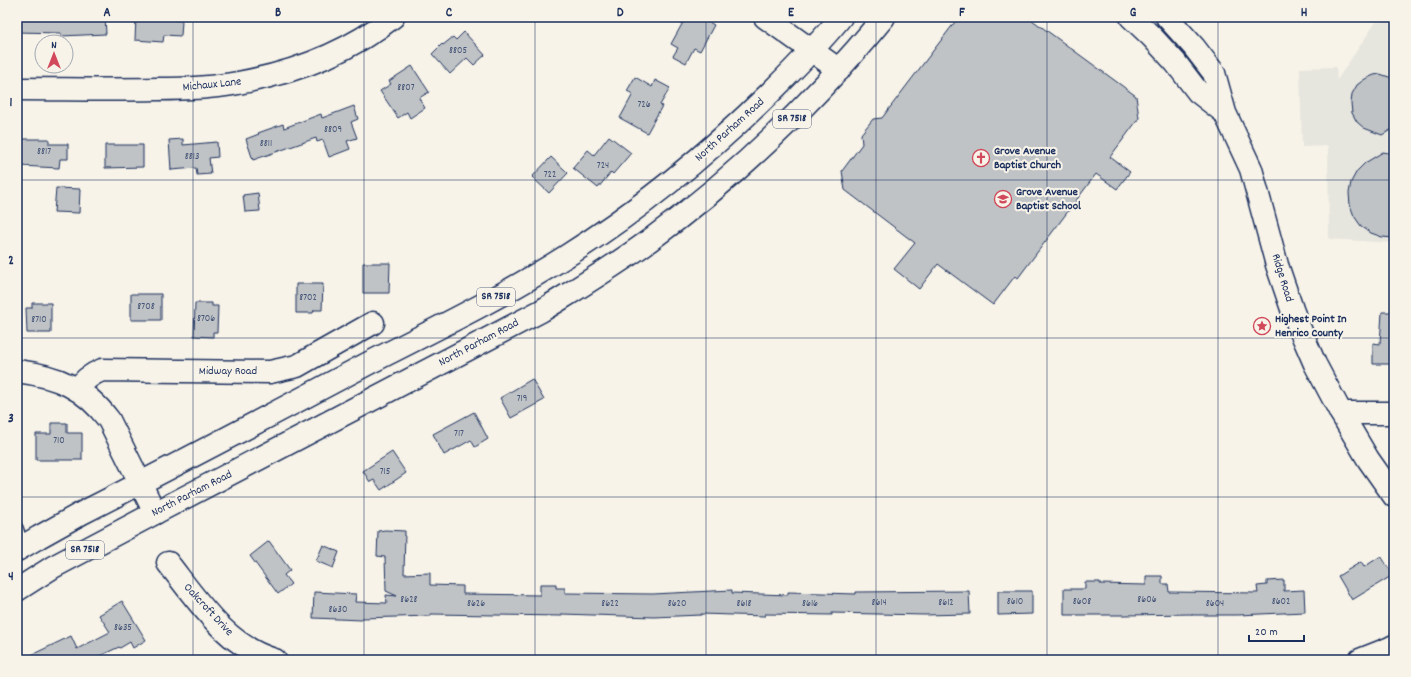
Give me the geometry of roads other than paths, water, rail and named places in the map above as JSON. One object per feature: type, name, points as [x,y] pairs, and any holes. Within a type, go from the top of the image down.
[{"type":"main road","name":"Michaux Lane","points":[[17,89],[173,89],[237,83],[280,74],[326,57],[383,25],[393,17]]},
{"type":"main road","points":[[765,17],[839,70]]},
{"type":"main road","name":"North Parham Road","points":[[19,541],[51,530],[496,297],[564,257],[647,200],[699,158],[753,110],[812,51],[841,17]]},
{"type":"main road","name":"North Parham Road","points":[[17,590],[53,567],[541,311],[602,273],[650,240],[737,170],[804,106],[839,70],[884,17]]},
{"type":"main road","name":"Ridge Road","points":[[1131,17],[1152,36],[1175,62],[1198,92],[1225,113]]},
{"type":"main road","points":[[1152,36],[1171,18]]},
{"type":"main road","name":"Ridge Road","points":[[1171,18],[1214,73],[1225,113],[1251,169],[1277,265],[1292,312],[1315,364],[1368,459],[1394,496]]},
{"type":"main road","name":"Midway Road","points":[[78,389],[81,384],[92,374],[102,370],[270,372],[281,370],[297,366],[373,323]]},
{"type":"main road","points":[[17,371],[53,378],[78,389],[100,407],[109,420],[155,513]]},
{"type":"main road","points":[[1341,413],[1394,413]]},
{"type":"main road","name":"Oakcroft Drive","points":[[168,564],[199,603],[226,632],[246,647],[275,660]]},
{"type":"main road","points":[[1360,660],[1394,646]]},
{"type":"place","name":"Grove Avenue Baptist Church","points":[[981,158]]},
{"type":"place","name":"Grove Avenue Baptist School","points":[[1003,199]]},
{"type":"place","name":"Highest Point In Henrico County","points":[[1262,326]]}]
